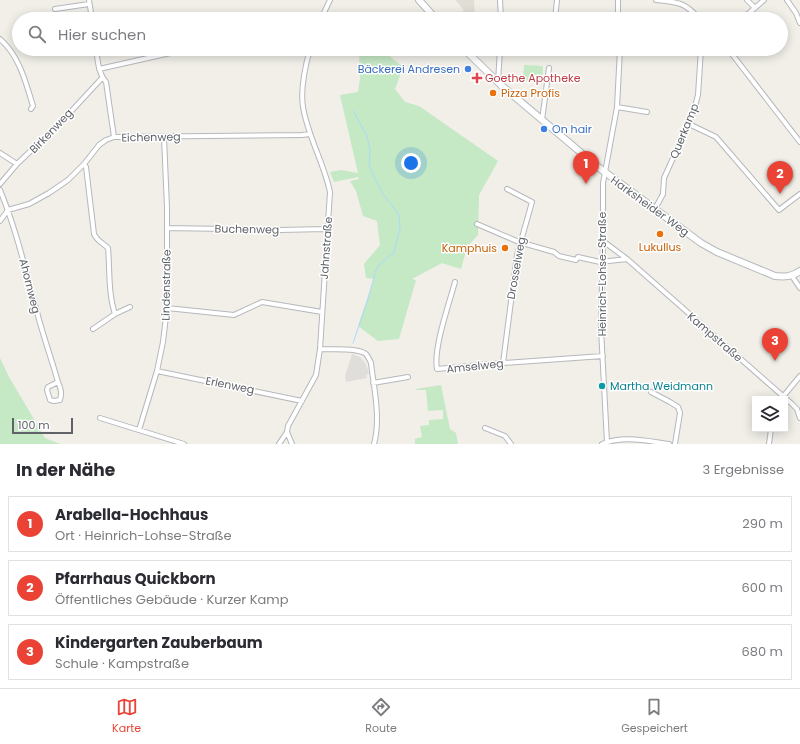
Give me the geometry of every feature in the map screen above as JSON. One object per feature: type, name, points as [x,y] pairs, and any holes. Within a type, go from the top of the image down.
[{"type":"main road","points":[[419,0],[430,12]]},
{"type":"main road","name":"Harksheider Weg","points":[[471,56],[498,82],[604,173],[701,243],[717,252],[766,274],[784,277],[792,276],[800,272]]},
{"type":"street","points":[[324,12],[330,0]]},
{"type":"street","points":[[500,0],[501,12]]},
{"type":"street","points":[[556,12],[557,0]]},
{"type":"street","points":[[618,0],[618,12]]},
{"type":"street","points":[[656,0],[678,2],[694,12]]},
{"type":"street","points":[[747,0],[755,8]]},
{"type":"street","points":[[750,12],[764,0]]},
{"type":"street","points":[[787,0],[796,13],[800,23]]},
{"type":"street","points":[[55,9],[89,2],[91,12]]},
{"type":"street","points":[[0,39],[12,51]]},
{"type":"street","points":[[15,56],[33,106],[31,109]]},
{"type":"street","points":[[97,56],[102,78],[106,82],[114,137]]},
{"type":"street","points":[[99,69],[157,56]]},
{"type":"street","name":"Jahnstraße","points":[[279,444],[287,432],[290,421],[316,375],[320,349],[330,192],[310,134],[303,106],[302,90],[309,56]]},
{"type":"street","points":[[498,82],[500,56]]},
{"type":"street","name":"Heinrich-Lohse-Straße","points":[[607,442],[601,329],[603,190],[604,173],[617,107],[620,56]]},
{"type":"street","name":"Querkamp","points":[[655,209],[663,194],[664,178],[689,124],[698,95],[701,56]]},
{"type":"street","points":[[733,56],[800,142]]},
{"type":"street","points":[[542,120],[549,68]]},
{"type":"street","name":"Birkenweg","points":[[0,184],[17,164],[64,119],[102,78]]},
{"type":"street","points":[[617,107],[647,112]]},
{"type":"street","points":[[689,124],[716,137],[779,210],[800,194]]},
{"type":"street","name":"Eichenweg","points":[[8,210],[29,204],[50,193],[68,180],[84,164],[99,145],[114,137],[310,134]]},
{"type":"street","name":"Lindenstraße","points":[[139,430],[157,371],[163,342],[167,308],[167,208],[164,137]]},
{"type":"street","points":[[0,153],[17,164]]},
{"type":"street","points":[[84,164],[86,168],[94,234],[97,240],[102,242],[108,248],[110,290],[115,314]]},
{"type":"street","name":"Drosselweg","points":[[503,363],[519,242],[532,202],[507,189]]},
{"type":"street","name":"Ahornweg","points":[[0,190],[21,249],[36,310],[61,389],[62,394],[60,400],[50,400],[46,390],[58,382]]},
{"type":"street","points":[[0,222],[8,210]]},
{"type":"street","points":[[477,224],[519,242],[554,252],[559,256],[570,259],[576,260],[578,258],[600,262],[627,259]]},
{"type":"street","name":"Buchenweg","points":[[166,228],[279,230],[327,229]]},
{"type":"street","name":"Kampstraße","points":[[603,241],[627,259],[780,396]]},
{"type":"street","points":[[792,276],[800,288]]},
{"type":"street","name":"Amselweg","points":[[455,282],[438,348],[436,361],[438,369],[603,356]]},
{"type":"street","points":[[167,308],[234,315],[262,302],[322,312]]},
{"type":"street","points":[[93,329],[115,314],[130,307]]},
{"type":"street","points":[[320,349],[351,350],[367,355],[371,363],[377,419],[374,444]]},
{"type":"street","name":"Erlenweg","points":[[157,371],[302,400]]},
{"type":"street","points":[[784,396],[800,376]]},
{"type":"street","points":[[373,383],[408,377]]},
{"type":"street","points":[[650,392],[678,407],[680,413],[675,444]]},
{"type":"street","name":"Kampstraße","points":[[788,402],[797,409],[800,418]]},
{"type":"street","points":[[100,418],[184,444]]},
{"type":"street","points":[[485,428],[505,436],[511,444]]},
{"type":"street","points":[[287,432],[292,444]]},
{"type":"street","points":[[769,444],[771,432]]},
{"type":"street","points":[[602,444],[618,440],[638,439],[669,444]]},
{"type":"shaded area","points":[[455,0],[474,0],[475,12],[462,12],[464,10]]},
{"type":"shaded area","points":[[352,354],[360,357],[366,364],[369,374],[366,375],[367,378],[346,382],[345,376]]},
{"type":"green space","points":[[359,56],[390,56],[403,67],[395,89],[405,102],[419,106],[498,161],[479,195],[478,235],[467,247],[461,269],[442,263],[412,279],[416,280],[399,339],[378,341],[358,326],[374,279],[366,278],[364,264],[380,245],[377,221],[363,216],[356,191],[350,181],[359,179],[358,177],[334,182],[330,172],[341,170],[358,173],[340,95],[358,92],[360,79]]},
{"type":"green space","points":[[524,65],[543,66],[542,82],[523,81]]},
{"type":"green space","points":[[0,358],[9,377],[45,438],[60,444],[0,444]]},
{"type":"green space","points":[[441,385],[450,429],[456,433],[458,444],[415,444],[415,439],[422,437],[420,426],[429,425],[429,420],[443,419],[443,410],[428,411],[426,390],[416,389]]},
{"type":"waterway","points":[[353,111],[367,136],[370,150],[369,165],[375,179],[383,194],[399,215],[400,228],[394,253],[381,263],[375,272]]},
{"type":"waterway","points":[[353,343],[375,274]]},
{"type":"place","name":"Bäckerei Andresen","points":[[468,69]]},
{"type":"place","name":"Goethe Apotheke","points":[[477,78]]},
{"type":"place","name":"Pizza Profis","points":[[493,93]]},
{"type":"place","name":"On hair","points":[[544,129]]},
{"type":"place","name":"Arabella-Hochhaus","points":[[586,184]]},
{"type":"place","name":"Pfarrhaus Quickborn","points":[[780,194]]},
{"type":"place","name":"Lukullus","points":[[660,234]]},
{"type":"place","name":"Kamphuis","points":[[505,248]]},
{"type":"place","name":"Kindergarten Zauberbaum","points":[[775,361]]},
{"type":"place","name":"Martha Weidmann","points":[[602,386]]}]
